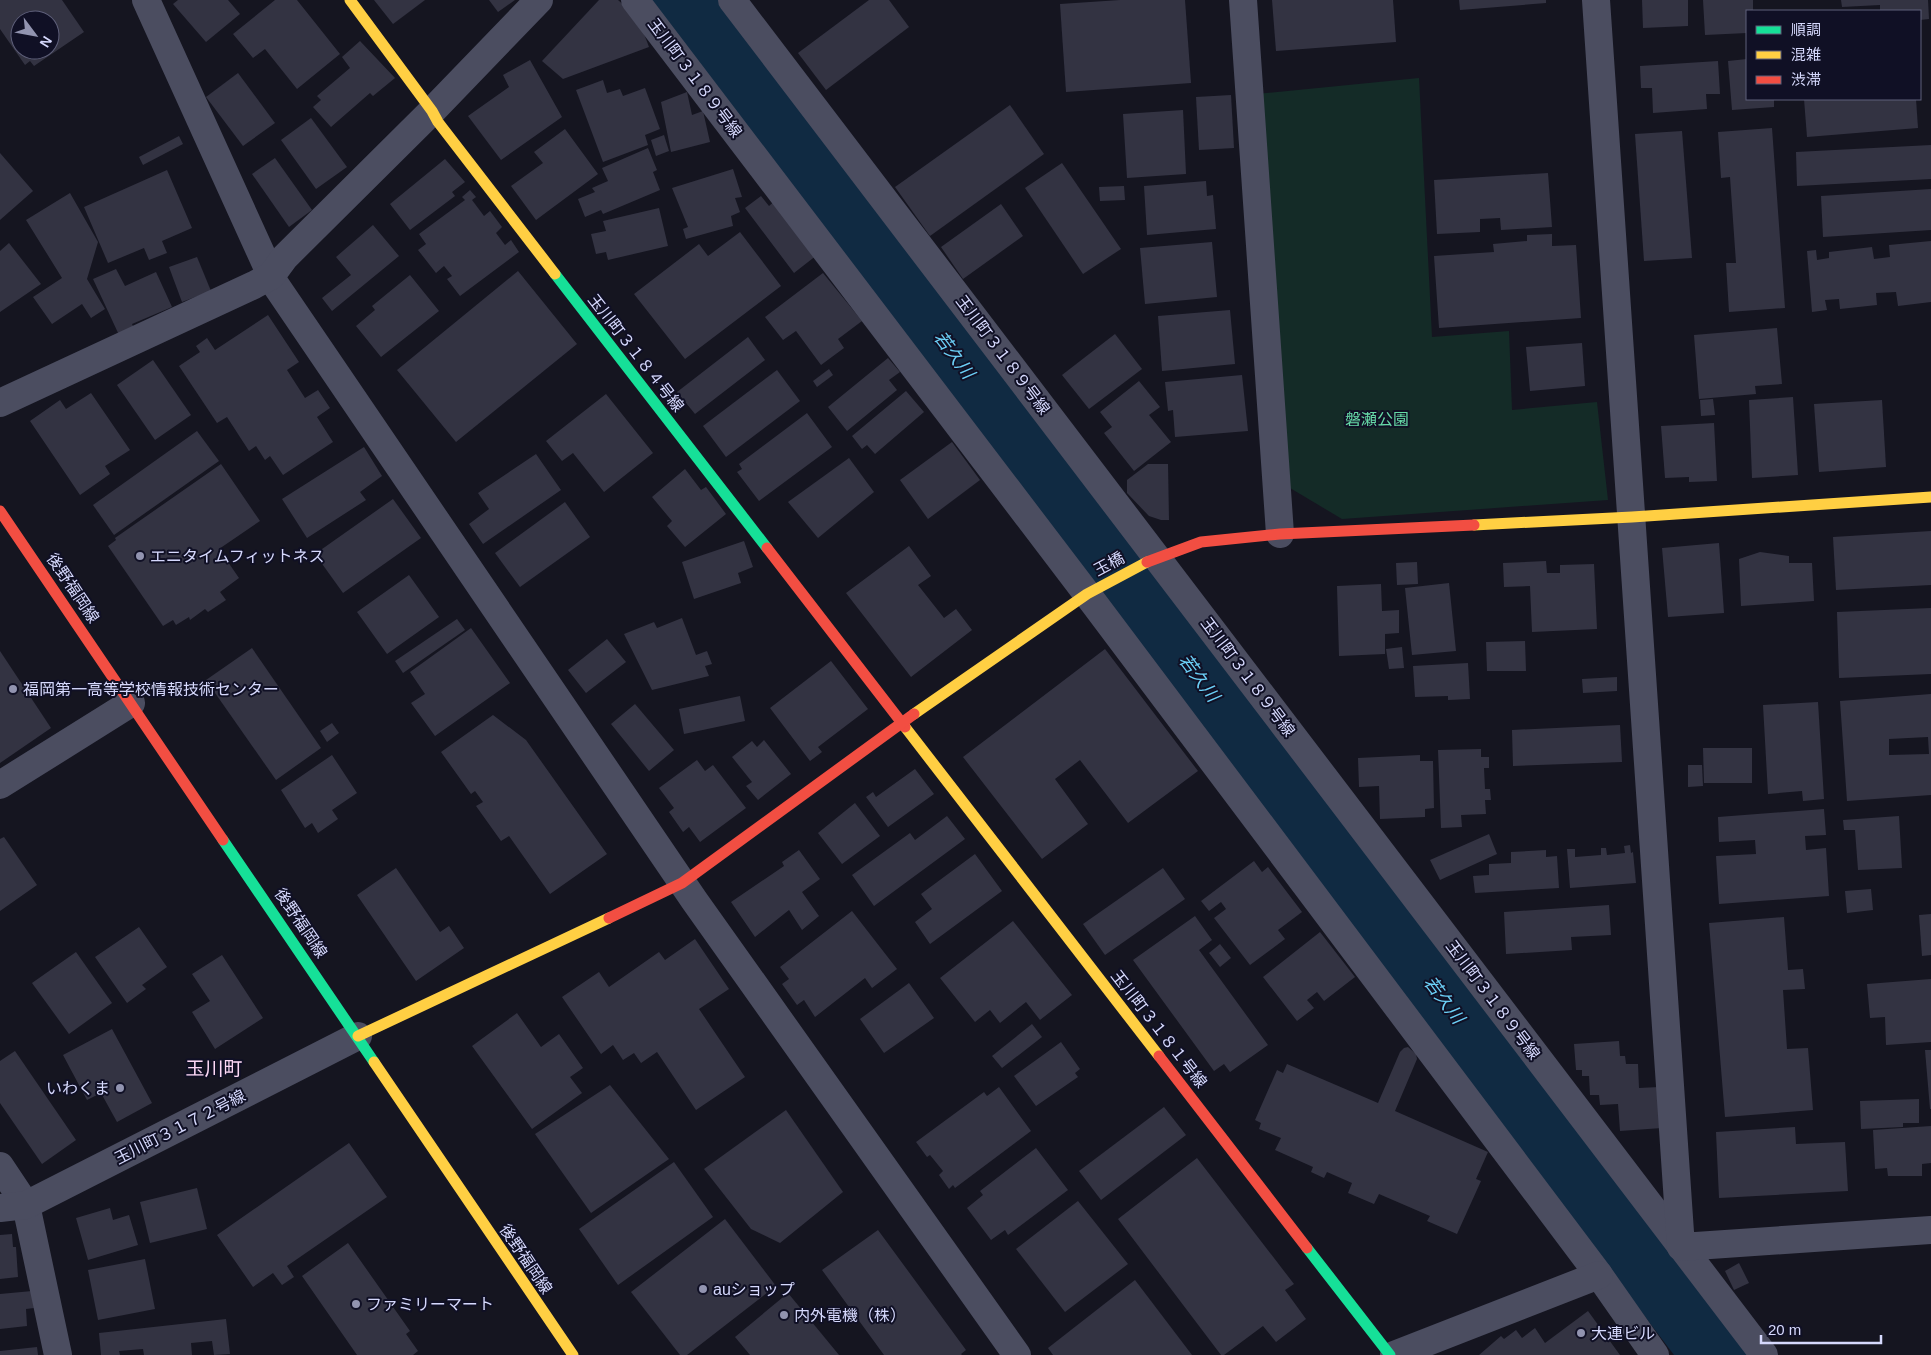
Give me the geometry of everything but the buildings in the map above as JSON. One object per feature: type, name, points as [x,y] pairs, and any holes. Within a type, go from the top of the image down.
[{"type":"street","points":[[146,0],[271,276],[682,883],[1017,1355]]},
{"type":"street","name":"玉川町３１８４号線","points":[[350,0],[444,130],[901,723]]},
{"type":"street","points":[[0,403],[271,276],[285,257],[432,111],[539,0]]},
{"type":"street","name":"玉川町３１８９号線","points":[[635,0],[1087,594],[1598,1275],[1655,1355]]},
{"type":"street","name":"玉川町３１８９号線","points":[[732,0],[1152,560],[1764,1355]]},
{"type":"street","points":[[1243,0],[1280,534]]},
{"type":"street","points":[[1596,0],[1681,1247],[1931,1230]]},
{"type":"street","name":"玉橋","points":[[358,1036],[682,883],[901,723],[1087,594],[1152,560],[1201,542],[1280,534],[1632,517],[1931,496]]},
{"type":"street","name":"後野福岡線","points":[[0,511],[358,1036],[476,1215],[572,1355]]},
{"type":"street","points":[[0,785],[131,703]]},
{"type":"street","name":"玉川町３１８１号線","points":[[901,723],[1390,1355]]},
{"type":"street","name":"玉川町３１７２号線","points":[[13,1206],[358,1036]]},
{"type":"street","points":[[0,1166],[58,1355]]},
{"type":"street","points":[[1394,1355],[1598,1275]]},
{"type":"green space","name":"磐瀬公園","points":[[1419,78],[1432,337],[1509,331],[1512,410],[1597,402],[1608,500],[1342,519],[1285,485],[1256,94]]},
{"type":"water","name":"若久川","points":[[650,0],[724,0],[1749,1355],[1674,1355]]},
{"type":"traffic: fast","points":[[555,274],[767,548]]},
{"type":"traffic: fast","points":[[223,840],[374,1062]]},
{"type":"traffic: fast","points":[[1307,1248],[1390,1355]]},
{"type":"traffic: slow","points":[[350,0],[432,111],[438,122],[555,274]]},
{"type":"traffic: slow","points":[[1474,525],[1632,517],[1931,497]]},
{"type":"traffic: slow","points":[[914,714],[1087,594],[1147,562]]},
{"type":"traffic: slow","points":[[905,727],[1159,1056]]},
{"type":"traffic: slow","points":[[358,1036],[609,918]]},
{"type":"traffic: slow","points":[[374,1062],[573,1355]]},
{"type":"traffic: jam","points":[[0,511],[223,840]]},
{"type":"traffic: jam","points":[[1147,562],[1201,542],[1280,534],[1474,525]]},
{"type":"traffic: jam","points":[[767,548],[905,727]]},
{"type":"traffic: jam","points":[[609,918],[682,883],[914,714]]},
{"type":"traffic: jam","points":[[1159,1056],[1307,1248]]},
{"type":"place","name":"エニタイムフィットネス","points":[[140,556]]},
{"type":"place","name":"福岡第一高等学校情報技術センター","points":[[13,689]]},
{"type":"place","name":"いわくま","points":[[120,1088]]},
{"type":"place","name":"auショップ","points":[[703,1289]]},
{"type":"place","name":"ファミリーマート","points":[[356,1304]]},
{"type":"place","name":"内外電機（株）","points":[[784,1315]]},
{"type":"place","name":"大連ビル","points":[[1581,1333]]},
{"type":"district","name":"玉川町","points":[[214,1068]]}]
